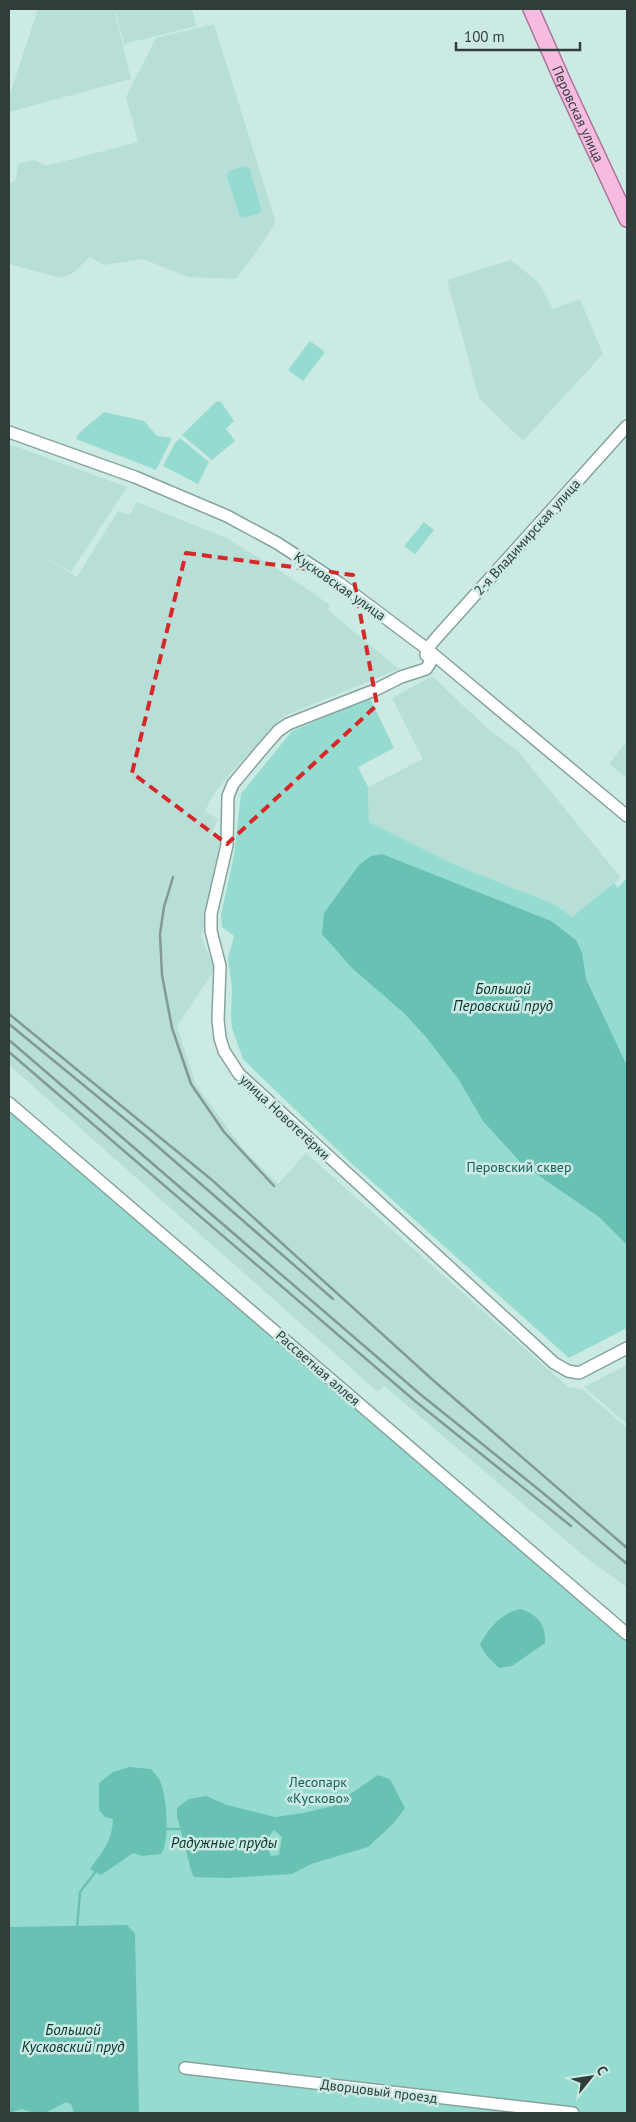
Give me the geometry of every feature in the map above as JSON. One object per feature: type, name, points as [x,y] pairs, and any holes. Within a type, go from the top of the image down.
[{"type":"main road","name":"Перовская улица","points":[[531,9],[627,219]]},
{"type":"street","name":"2-я Владимирская улица","points":[[427,649],[627,426]]},
{"type":"street","name":"Кусковская улица","points":[[9,432],[135,476],[236,520],[277,543],[339,583],[427,649],[627,816]]},
{"type":"street","name":"улица Новотетёрки","points":[[427,649],[423,664],[401,677],[375,690],[288,724],[278,731],[233,784],[228,796],[227,845],[210,923],[220,966],[218,1020],[224,1051],[238,1074],[483,1300],[561,1368],[579,1373],[627,1348]]},
{"type":"street","name":"Рассветная аллея","points":[[9,1103],[627,1634]]},
{"type":"street","name":"Дворцовый проезд","points":[[185,2068],[572,2113]]},
{"type":"highlighted area","points":[[186,553],[353,575],[377,705],[227,844],[132,773]]},
{"type":"shaded area","points":[[38,9],[114,9],[131,79],[9,112],[9,97]]},
{"type":"shaded area","points":[[115,9],[192,9],[196,26],[124,44]]},
{"type":"shaded area","points":[[214,24],[275,220],[275,224],[236,279],[188,277],[143,259],[104,265],[90,257],[73,273],[62,278],[9,264],[9,183],[14,182],[16,179],[18,164],[35,160],[46,166],[138,142],[126,97],[156,38]]},
{"type":"shaded area","points":[[511,260],[538,282],[553,309],[580,299],[603,354],[523,441],[479,398],[447,280]]},
{"type":"shaded area","points":[[9,444],[127,487],[71,572],[24,545],[77,577],[118,511],[130,515],[137,502],[226,538],[276,568],[330,605],[328,610],[399,669],[284,716],[234,769],[213,795],[205,811],[218,819],[210,837],[224,841],[201,937],[215,969],[177,1026],[196,1085],[244,1150],[278,1184],[306,1153],[568,1387],[582,1389],[627,1428],[627,1587],[590,1561],[384,1386],[378,1392],[9,1065]]},
{"type":"shaded area","points":[[432,676],[488,729],[518,751],[621,878],[572,917],[556,905],[453,864],[369,822],[368,787],[423,759],[392,698]]},
{"type":"shaded area","points":[[627,741],[627,778],[609,764]]},
{"type":"shaded area","points":[[627,1365],[627,1424],[584,1387]]},
{"type":"green space","points":[[246,166],[250,169],[261,209],[260,213],[244,218],[240,217],[227,177],[229,171]]},
{"type":"green space","points":[[310,341],[325,352],[303,381],[288,370]]},
{"type":"green space","points":[[217,401],[221,402],[234,421],[226,429],[235,441],[212,460],[182,435]]},
{"type":"green space","points":[[104,412],[144,421],[157,436],[172,438],[156,470],[76,439],[79,433]]},
{"type":"green space","points":[[180,438],[209,462],[198,484],[163,466],[175,443]]},
{"type":"green space","points":[[424,522],[434,530],[415,554],[404,546]]},
{"type":"green space","name":"Перовский сквер","points":[[370,698],[394,748],[358,767],[368,787],[369,822],[453,864],[556,905],[572,917],[614,883],[618,888],[627,878],[627,1328],[569,1358],[350,1162],[254,1070],[243,1059],[232,1028],[232,988],[228,959],[234,936],[222,927],[221,915],[234,855],[241,794],[292,731]]},
{"type":"green space","name":"Лесопарк «Кусково»","points":[[9,1109],[627,1637],[627,2113],[9,2113]]},
{"type":"water","name":"Большой Перовский пруд","points":[[382,854],[551,921],[576,940],[582,953],[586,979],[627,1066],[627,1245],[599,1217],[522,1164],[483,1121],[459,1080],[426,1037],[405,1014],[352,968],[322,934],[324,913],[359,865],[371,856]]},
{"type":"water","points":[[521,1609],[532,1614],[540,1622],[544,1631],[545,1643],[512,1666],[499,1668],[487,1656],[480,1645],[496,1622],[502,1617]]},
{"type":"water","name":"Радужные пруды","points":[[129,1767],[151,1769],[160,1781],[166,1818],[164,1848],[161,1854],[142,1856],[133,1853],[101,1875],[90,1869],[109,1840],[113,1819],[105,1817],[99,1810],[99,1783],[113,1772]]},
{"type":"water","name":"Радужные пруды","points":[[378,1775],[390,1779],[405,1808],[394,1823],[368,1847],[311,1864],[292,1874],[227,1878],[194,1877],[177,1816],[177,1808],[189,1799],[206,1796],[227,1805],[275,1817],[333,1806]],"holes":[[[274,1830],[282,1837],[279,1855],[271,1856],[268,1839]]]},
{"type":"water","name":"Большой Кусковский пруд","points":[[127,1925],[135,1934],[139,2113],[74,2113],[71,2104],[66,2102],[45,2113],[34,2113],[22,2109],[9,2113],[9,1927]]},
{"type":"waterway","points":[[163,1829],[182,1829]]},
{"type":"waterway","points":[[77,1929],[80,1892],[97,1870]]},
{"type":"railway","points":[[173,877],[164,907],[160,934],[162,975],[172,1028],[191,1084],[224,1132],[274,1186]]},
{"type":"railway","points":[[9,1014],[212,1180],[434,1381],[627,1548]]},
{"type":"railway","points":[[9,1024],[148,1138],[333,1299]]},
{"type":"railway","points":[[9,1040],[420,1394],[543,1493],[627,1564]]},
{"type":"railway","points":[[9,1052],[415,1401],[571,1526]]}]
